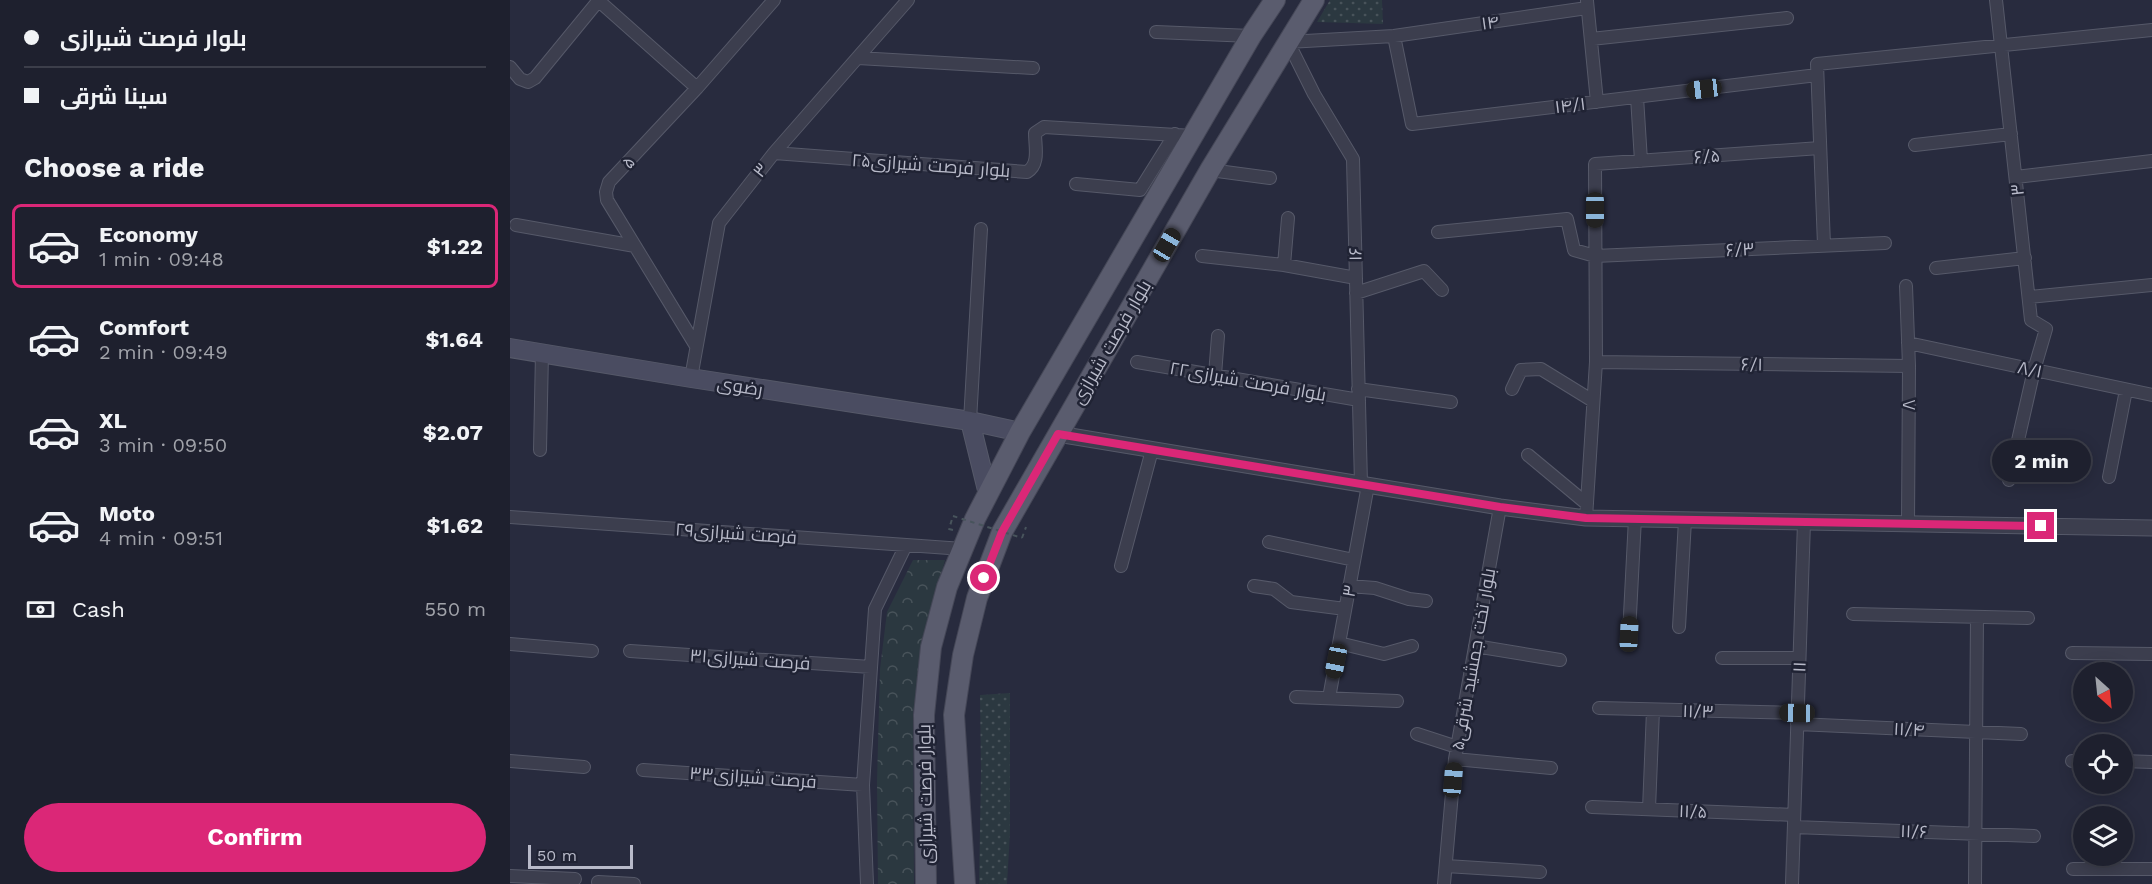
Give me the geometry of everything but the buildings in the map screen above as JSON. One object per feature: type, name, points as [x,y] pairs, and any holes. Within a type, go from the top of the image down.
[{"type":"main road","name":"بلوار فرصت شیرازی","points":[[926,884],[924,715],[931,647],[947,587],[988,494],[1020,432],[1163,189],[1184,135],[1275,0]]},
{"type":"main road","name":"بلوار فرصت شیرازی","points":[[965,884],[954,715],[963,655],[977,598],[1002,532],[1210,170],[1314,0]]},
{"type":"main road","name":"رضوی","points":[[510,348],[970,421],[1020,432]]},
{"type":"main road","points":[[970,421],[988,494]]},
{"type":"street","points":[[510,67],[520,79],[528,82],[534,78],[599,0],[697,88]]},
{"type":"street","name":"۵","points":[[696,346],[608,200],[606,192],[609,182],[697,88],[774,0]]},
{"type":"street","name":"۳","points":[[691,378],[718,223],[774,153],[908,0]]},
{"type":"street","name":"۳","points":[[1996,0],[2031,320],[2046,329],[2034,370]]},
{"type":"street","points":[[1587,4],[1597,102]]},
{"type":"street","name":"۱۴","points":[[1288,42],[1394,36],[1587,4]]},
{"type":"street","points":[[1590,39],[1787,18]]},
{"type":"street","name":"۱۴/۱","points":[[1394,36],[1412,124],[1636,97],[2001,45],[2152,30]]},
{"type":"street","points":[[1156,32],[1251,36]]},
{"type":"street","name":"۱۶","points":[[1288,42],[1314,94],[1353,159],[1359,394],[1364,485]]},
{"type":"street","points":[[858,58],[1033,68]]},
{"type":"street","points":[[1817,70],[1824,245]]},
{"type":"street","points":[[1636,97],[1641,161]]},
{"type":"street","name":"بلوار فرصت شیرازی۲۵","points":[[774,153],[1028,172],[1036,164],[1035,133],[1044,127],[1184,135]]},
{"type":"street","points":[[1915,145],[2011,134]]},
{"type":"street","points":[[1140,190],[1184,135]]},
{"type":"street","name":"۶/۵","points":[[1595,256],[1595,164],[1820,148]]},
{"type":"street","points":[[2016,177],[2152,161]]},
{"type":"street","points":[[1210,170],[1270,178]]},
{"type":"street","points":[[1076,184],[1140,190],[1163,189]]},
{"type":"street","points":[[1284,265],[1288,218]]},
{"type":"street","points":[[1438,232],[1567,219],[1574,250],[1595,256],[1596,362],[1586,511]]},
{"type":"street","points":[[516,225],[635,246]]},
{"type":"street","points":[[970,421],[981,229]]},
{"type":"street","name":"۶/۳","points":[[1595,256],[1885,243]]},
{"type":"street","points":[[1202,256],[1284,265],[1356,278]]},
{"type":"street","points":[[1936,268],[2025,258]]},
{"type":"street","points":[[1356,293],[1424,271],[1442,290]]},
{"type":"street","points":[[2029,297],[2152,285]]},
{"type":"street","name":"۸","points":[[1906,286],[1909,366],[1908,524]]},
{"type":"street","points":[[1215,375],[1218,336]]},
{"type":"street","name":"۸/۱","points":[[1908,343],[2152,395]]},
{"type":"street","points":[[540,450],[542,353]]},
{"type":"street","name":"بلوار فرصت شیرازی۲۲","points":[[1137,362],[1359,394],[1451,402]]},
{"type":"street","name":"۶/۱","points":[[1596,362],[1909,366]]},
{"type":"street","points":[[1512,389],[1521,370],[1541,369],[1593,401]]},
{"type":"street","points":[[2009,480],[2034,370]]},
{"type":"street","points":[[2109,477],[2126,390]]},
{"type":"street","points":[[1058,434],[1500,507],[1586,511],[1635,519],[2152,528]]},
{"type":"street","points":[[1121,566],[1152,450]]},
{"type":"street","points":[[1528,455],[1586,511]]},
{"type":"street","name":"۳","points":[[1329,698],[1350,586],[1364,485]]},
{"type":"street","name":"بلوار تخت جمشید شرقی۵","points":[[1444,884],[1456,753],[1500,507]]},
{"type":"street","name":"فرصت شیرازی۲۹","points":[[510,517],[963,549]]},
{"type":"street","points":[[1629,634],[1635,519]]},
{"type":"street","points":[[1679,627],[1685,520]]},
{"type":"street","name":"۱۱","points":[[1792,884],[1804,522]]},
{"type":"street","points":[[1269,542],[1354,560]]},
{"type":"street","points":[[867,884],[863,785],[875,609],[906,545]]},
{"type":"street","points":[[1254,586],[1274,589],[1291,602],[1345,609]]},
{"type":"street","points":[[1350,586],[1375,588],[1409,599],[1426,601]]},
{"type":"street","points":[[1853,614],[2028,618]]},
{"type":"street","points":[[1976,884],[1977,617]]},
{"type":"street","points":[[1339,643],[1384,654],[1412,646]]},
{"type":"street","points":[[510,644],[592,651]]},
{"type":"street","points":[[1475,646],[1560,660]]},
{"type":"street","name":"فرصت شیرازی۳۱","points":[[630,651],[871,667]]},
{"type":"street","points":[[2072,653],[2152,654]]},
{"type":"street","points":[[1722,658],[1799,658]]},
{"type":"street","points":[[1296,697],[1397,701]]},
{"type":"street","name":"۱۱/۳","points":[[1599,708],[1797,718]]},
{"type":"street","points":[[1649,809],[1653,710]]},
{"type":"street","name":"۱۱/۴","points":[[1797,718],[2021,734]]},
{"type":"street","points":[[1418,734],[1456,753],[1551,768]]},
{"type":"street","points":[[510,761],[584,767]]},
{"type":"street","points":[[2133,761],[2152,762]]},
{"type":"street","name":"فرصت شیرازی۳۳","points":[[643,770],[863,785]]},
{"type":"street","name":"۱۱/۵","points":[[1592,807],[1649,809],[1794,821]]},
{"type":"street","name":"۱۱/۶","points":[[1794,821],[2034,836]]},
{"type":"street","points":[[1446,866],[1540,872]]},
{"type":"street","points":[[2073,869],[2152,869]]},
{"type":"street","points":[[510,876],[575,879]]},
{"type":"street","points":[[598,882],[634,884]]},
{"type":"path","points":[[959,513],[953,530],[949,529],[953,516],[1022,538]]},
{"type":"green space","points":[[1330,0],[1382,0],[1383,24],[1317,22]]},
{"type":"green space","points":[[913,560],[945,560],[922,647],[913,715],[914,884],[878,884],[877,782],[880,669],[887,612]]},
{"type":"green space","points":[[1010,693],[1010,833],[1007,884],[979,884],[980,695]]},
{"type":"route","points":[[984,578],[1002,532],[1058,434],[1500,507],[1586,518],[2041,526]]}]
